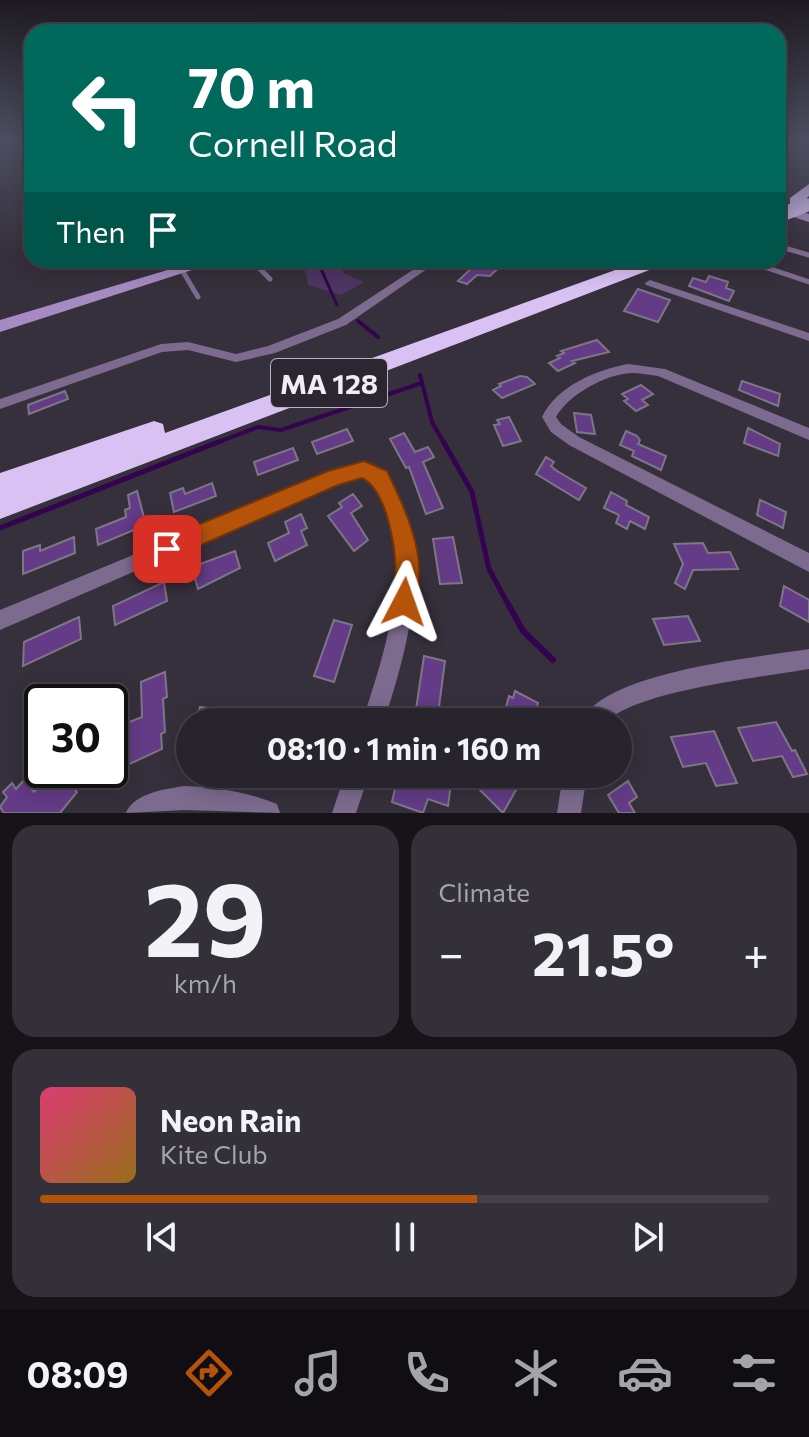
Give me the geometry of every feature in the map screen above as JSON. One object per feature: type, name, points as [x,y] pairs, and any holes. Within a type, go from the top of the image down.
[{"type":"highway","points":[[806,205],[809,188]]},
{"type":"highway","points":[[786,207],[806,205]]},
{"type":"highway","points":[[786,213],[806,205]]},
{"type":"highway","name":"MA 128","points":[[0,485],[302,380],[608,268]]},
{"type":"highway","name":"MA 128","points":[[0,506],[638,268]]},
{"type":"main road","points":[[0,326],[189,268]]},
{"type":"street","points":[[0,404],[161,348],[188,346],[236,358],[271,350],[349,318],[423,268]]},
{"type":"street","points":[[650,283],[809,337]]},
{"type":"street","points":[[809,434],[660,372],[639,369],[612,372],[558,399],[549,417],[556,428],[574,441],[809,563]]},
{"type":"street","points":[[0,620],[335,477],[364,469],[380,477],[387,490],[405,544],[407,578],[400,626],[377,708]]},
{"type":"street","points":[[604,708],[614,701],[660,686],[809,659]]},
{"type":"street","points":[[344,813],[352,788]]},
{"type":"street","points":[[569,813],[573,788]]},
{"type":"street","points":[[138,813],[184,797],[230,802],[268,813]]},
{"type":"lane","points":[[786,248],[809,255]]},
{"type":"lane","points":[[259,268],[270,279]]},
{"type":"lane","points":[[768,268],[809,282]]},
{"type":"lane","points":[[182,270],[198,297]]},
{"type":"shaded area","points":[[305,268],[343,268],[343,273],[364,282],[341,295],[308,285]]},
{"type":"building","points":[[472,268],[498,268],[490,276],[477,275],[467,284],[458,281]]},
{"type":"building","points":[[709,276],[728,282],[726,288],[734,291],[729,301],[689,286],[693,278],[706,282]]},
{"type":"building","points":[[638,289],[670,300],[658,322],[624,311]]},
{"type":"building","points":[[597,340],[609,352],[572,361],[575,363],[558,371],[549,363],[560,358],[557,356],[564,353],[561,351]]},
{"type":"building","points":[[520,376],[527,377],[535,384],[502,398],[493,390],[501,386],[499,384]]},
{"type":"building","points":[[742,381],[780,394],[778,406],[739,390]]},
{"type":"building","points":[[641,385],[653,394],[642,400],[648,405],[636,411],[624,401],[628,399],[622,394]]},
{"type":"building","points":[[65,391],[68,399],[29,414],[28,405]]},
{"type":"building","points":[[574,413],[591,415],[595,434],[577,432]]},
{"type":"building","points":[[509,417],[521,441],[503,446],[494,425],[500,424],[497,420]]},
{"type":"building","points":[[748,428],[780,444],[778,456],[744,443]]},
{"type":"building","points":[[347,429],[353,441],[317,454],[312,442]]},
{"type":"building","points":[[626,431],[637,436],[640,440],[638,444],[666,456],[661,470],[632,456],[634,451],[620,445]]},
{"type":"building","points":[[404,433],[415,452],[428,447],[434,457],[423,462],[443,508],[426,514],[409,467],[406,468],[390,439]]},
{"type":"building","points":[[293,448],[298,460],[258,475],[254,462]]},
{"type":"building","points":[[546,457],[554,462],[551,466],[557,471],[586,488],[579,500],[536,474]]},
{"type":"building","points":[[212,483],[216,496],[174,512],[170,493],[183,488],[185,494]]},
{"type":"building","points":[[137,491],[146,525],[98,545],[96,529],[126,517],[125,510],[130,508],[128,495]]},
{"type":"building","points":[[611,492],[627,501],[626,505],[649,517],[645,529],[630,521],[627,529],[616,523],[619,515],[604,508]]},
{"type":"building","points":[[353,494],[362,506],[351,513],[368,540],[354,551],[328,516],[342,507],[339,503]]},
{"type":"building","points":[[760,500],[786,512],[783,528],[757,515]]},
{"type":"building","points":[[301,514],[307,528],[301,531],[307,545],[275,561],[268,543],[289,533],[285,522]]},
{"type":"building","points":[[74,537],[75,553],[23,574],[23,551],[40,545],[40,551]]},
{"type":"building","points":[[453,537],[462,583],[440,584],[433,539]]},
{"type":"building","points":[[703,543],[708,553],[730,552],[738,569],[693,570],[685,589],[675,583],[683,564],[674,544]]},
{"type":"building","points":[[235,551],[240,568],[198,589],[192,567]]},
{"type":"building","points":[[164,582],[167,601],[115,625],[113,606]]},
{"type":"building","points":[[784,586],[809,600],[809,622],[780,606]]},
{"type":"building","points":[[688,616],[700,641],[664,645],[653,619]]},
{"type":"building","points":[[79,617],[81,639],[23,666],[24,642]]},
{"type":"building","points":[[334,620],[352,625],[334,682],[314,676]]},
{"type":"building","points":[[424,656],[445,661],[439,708],[416,708]]},
{"type":"building","points":[[165,672],[165,732],[161,734],[162,749],[128,765],[128,723],[142,717],[141,682]]},
{"type":"building","points":[[515,691],[538,703],[537,708],[506,708],[509,696],[513,698]]},
{"type":"building","points":[[776,722],[807,774],[793,777],[782,756],[753,761],[738,728]]},
{"type":"building","points":[[714,731],[737,783],[716,786],[706,763],[683,767],[671,737]]},
{"type":"building","points":[[24,780],[24,788],[31,788],[34,792],[38,788],[73,788],[77,792],[60,813],[4,813],[0,807],[7,797],[3,792],[12,783],[16,789]]},
{"type":"building","points":[[395,788],[450,788],[448,806],[428,799],[423,813],[392,802]]},
{"type":"building","points":[[480,788],[517,788],[503,813]]},
{"type":"building","points":[[618,788],[632,788],[637,797],[629,803],[635,813],[619,813],[608,795]]},
{"type":"waterway","points":[[319,268],[337,305]]},
{"type":"waterway","points":[[358,321],[378,337]]},
{"type":"waterway","points":[[420,375],[432,422],[444,443]]},
{"type":"waterway","points":[[216,443],[258,427],[281,430],[422,383]]},
{"type":"waterway","points":[[0,528],[221,441]]},
{"type":"waterway","points":[[443,441],[472,492],[489,569],[509,606]]},
{"type":"waterway","points":[[508,604],[523,631],[553,660]]},
{"type":"route","points":[[167,549],[335,477],[364,469],[380,477],[396,513],[405,544],[407,578],[404,602]]}]
